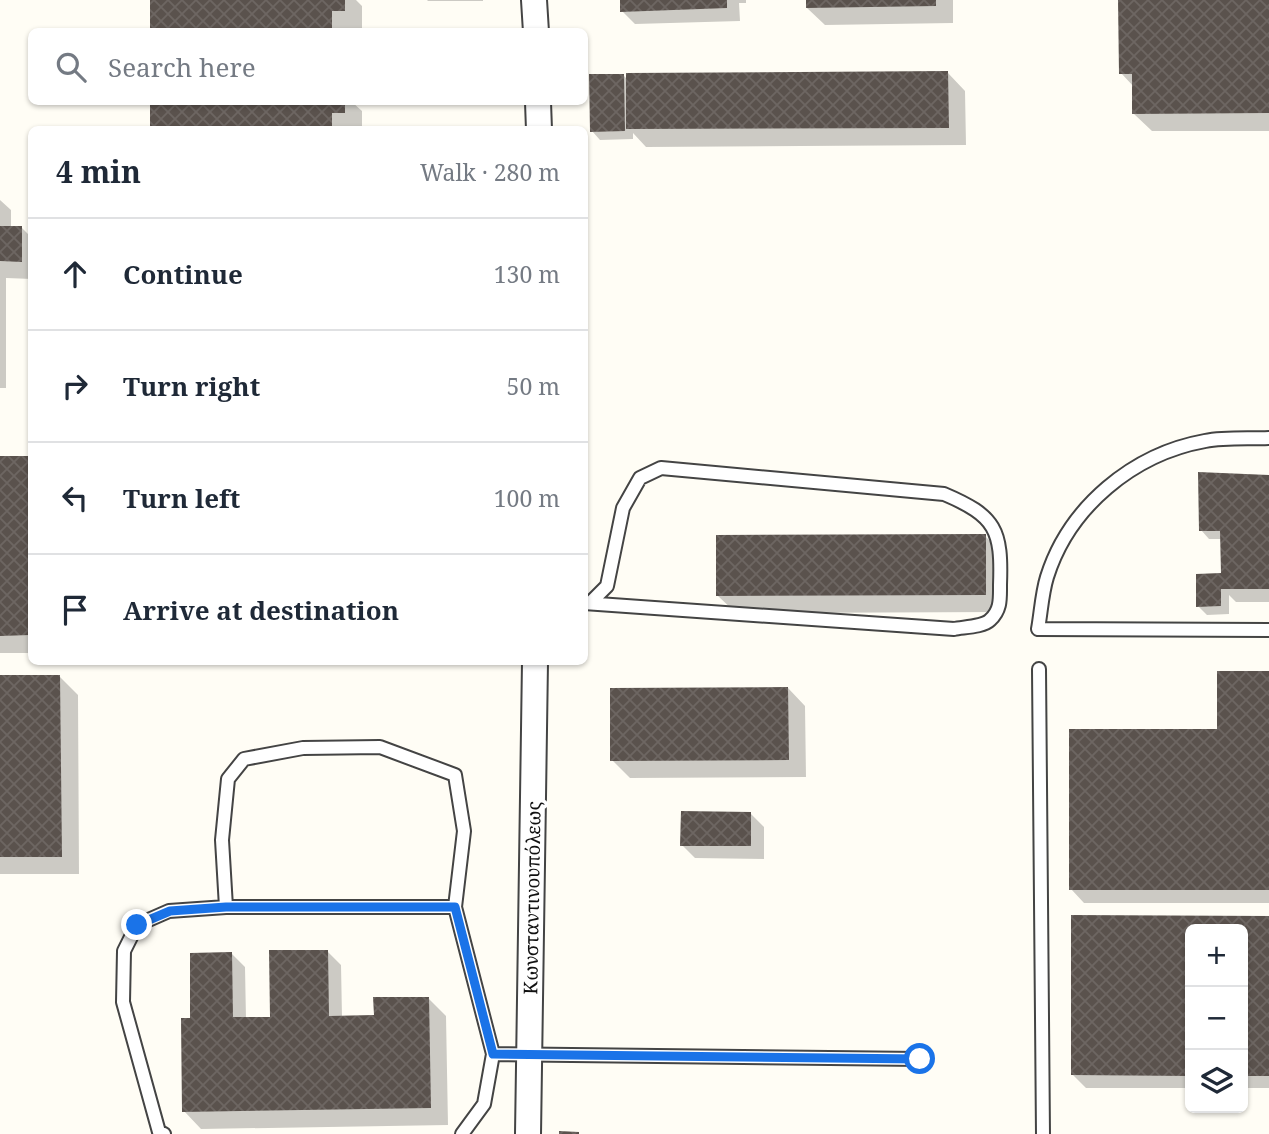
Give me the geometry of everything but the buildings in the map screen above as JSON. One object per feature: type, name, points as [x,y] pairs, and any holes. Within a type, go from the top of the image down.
[{"type":"street","points":[[534,0],[536,28]]},
{"type":"street","points":[[538,105],[539,126]]},
{"type":"street","name":"Κωνσταντινουπόλεως","points":[[528,1134],[535,665]]},
{"type":"lane","points":[[1269,438],[1205,441],[1152,457],[1102,491],[1071,525],[1066,535],[1047,577],[1038,629],[1269,630]]},
{"type":"lane","points":[[662,468],[944,494],[973,506],[998,533],[1001,557],[1000,608],[988,622],[954,629],[588,603],[607,586],[623,508],[640,478],[662,468]]},
{"type":"lane","points":[[1039,669],[1043,1134]]},
{"type":"lane","points":[[226,907],[222,840],[228,779],[244,758],[303,748],[380,747],[455,775],[464,831],[455,907],[493,1054],[484,1104],[462,1134]]},
{"type":"lane","points":[[164,1134],[159,1132],[123,1002],[124,951],[137,925],[170,911],[226,907],[455,907]]},
{"type":"lane","points":[[493,1054],[920,1059]]},
{"type":"route","points":[[137,925],[170,911],[226,907],[455,907],[493,1054],[920,1059]]}]
